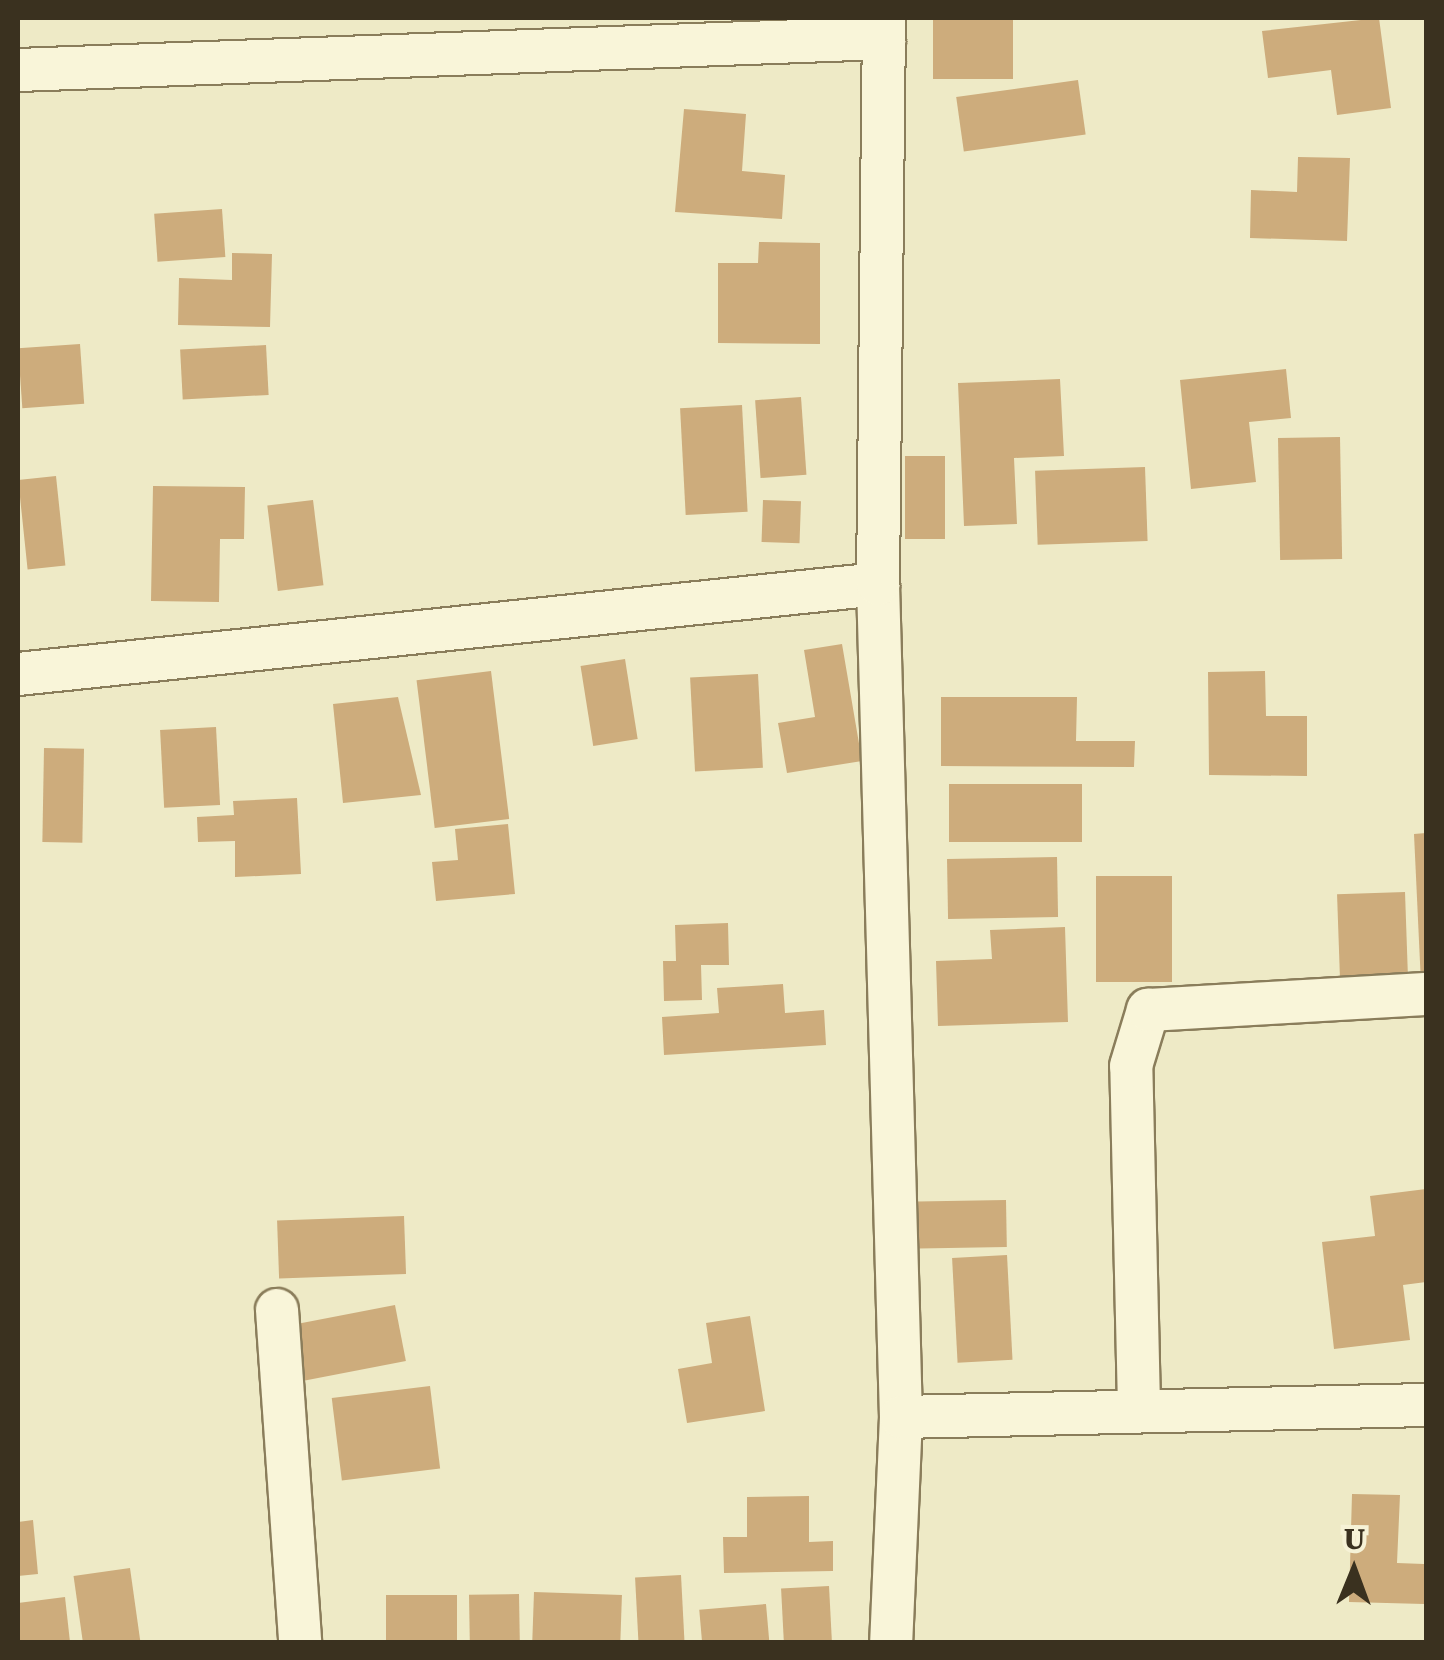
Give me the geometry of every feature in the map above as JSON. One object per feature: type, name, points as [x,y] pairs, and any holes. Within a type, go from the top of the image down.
[{"type":"street","points":[[18,70],[884,28],[878,584],[901,1417],[891,1642]]},
{"type":"street","points":[[18,674],[878,584]]},
{"type":"street","points":[[1139,1406],[1131,1066],[1148,1010],[1426,994]]},
{"type":"street","points":[[277,1310],[300,1642]]},
{"type":"street","points":[[901,1417],[1139,1406],[1426,1405]]},
{"type":"building","points":[[933,18],[1013,18],[1013,79],[933,79]]},
{"type":"building","points":[[1379,18],[1391,108],[1337,115],[1331,70],[1268,78],[1262,31]]},
{"type":"building","points":[[1078,80],[1086,134],[964,152],[956,97]]},
{"type":"building","points":[[684,109],[746,114],[742,171],[785,175],[782,219],[675,212]]},
{"type":"building","points":[[1298,157],[1350,158],[1347,241],[1250,238],[1251,190],[1297,192]]},
{"type":"building","points":[[222,209],[225,257],[158,262],[154,214]]},
{"type":"building","points":[[759,242],[820,243],[820,344],[718,343],[718,263],[758,263]]},
{"type":"building","points":[[232,253],[272,254],[270,327],[178,325],[179,278],[232,280]]},
{"type":"building","points":[[80,344],[84,404],[22,408],[18,348]]},
{"type":"building","points":[[266,345],[269,395],[183,399],[180,350]]},
{"type":"building","points":[[1286,369],[1291,418],[1249,422],[1256,482],[1191,489],[1180,380]]},
{"type":"building","points":[[1060,379],[1064,456],[1014,458],[1017,524],[964,526],[958,383]]},
{"type":"building","points":[[801,397],[806,475],[761,478],[755,400]]},
{"type":"building","points":[[742,405],[748,512],[686,515],[680,408]]},
{"type":"building","points":[[1340,437],[1342,559],[1280,560],[1278,438]]},
{"type":"building","points":[[905,456],[945,456],[945,539],[905,539]]},
{"type":"building","points":[[1145,467],[1148,541],[1038,545],[1035,471]]},
{"type":"building","points":[[56,476],[65,566],[28,569],[18,480]]},
{"type":"building","points":[[153,486],[245,487],[244,539],[220,539],[219,602],[151,601]]},
{"type":"building","points":[[313,500],[323,585],[278,591],[267,506]]},
{"type":"building","points":[[763,500],[801,501],[800,543],[762,542]]},
{"type":"building","points":[[842,644],[862,761],[787,773],[778,723],[815,717],[804,650]]},
{"type":"building","points":[[625,659],[638,739],[593,746],[581,666]]},
{"type":"building","points":[[491,671],[509,819],[435,828],[417,680]]},
{"type":"building","points":[[1265,671],[1266,716],[1307,716],[1307,776],[1209,775],[1208,672]]},
{"type":"building","points":[[758,674],[763,768],[695,771],[690,678]]},
{"type":"building","points":[[398,697],[421,795],[343,803],[333,704]]},
{"type":"building","points":[[941,697],[1077,697],[1076,741],[1135,741],[1134,767],[941,766]]},
{"type":"building","points":[[216,727],[220,805],[164,808],[160,730]]},
{"type":"building","points":[[44,748],[84,749],[82,843],[42,842]]},
{"type":"building","points":[[949,784],[1082,784],[1082,842],[949,842]]},
{"type":"building","points":[[297,798],[301,874],[235,877],[235,841],[198,842],[197,817],[234,815],[233,801]]},
{"type":"building","points":[[508,824],[515,894],[436,901],[432,862],[458,860],[455,829]]},
{"type":"building","points":[[1426,833],[1426,983],[1421,984],[1414,834]]},
{"type":"building","points":[[1057,857],[1058,917],[948,919],[947,859]]},
{"type":"building","points":[[1096,876],[1172,876],[1172,982],[1096,982]]},
{"type":"building","points":[[1405,892],[1408,986],[1340,988],[1337,894]]},
{"type":"building","points":[[728,923],[729,965],[701,965],[702,1000],[664,1001],[663,961],[676,961],[675,925]]},
{"type":"building","points":[[1065,927],[1068,1022],[938,1026],[936,961],[992,959],[990,930]]},
{"type":"building","points":[[783,984],[785,1013],[824,1010],[826,1045],[664,1055],[662,1017],[719,1013],[717,988]]},
{"type":"building","points":[[1426,1189],[1426,1282],[1403,1285],[1410,1340],[1334,1349],[1322,1242],[1375,1236],[1370,1196]]},
{"type":"building","points":[[1006,1200],[1007,1247],[919,1249],[918,1202]]},
{"type":"building","points":[[404,1216],[406,1274],[279,1278],[277,1220]]},
{"type":"building","points":[[1007,1255],[1012,1360],[958,1363],[952,1258]]},
{"type":"building","points":[[395,1305],[406,1361],[300,1382],[289,1326]]},
{"type":"building","points":[[750,1316],[765,1411],[687,1423],[678,1369],[712,1363],[706,1323]]},
{"type":"building","points":[[430,1386],[440,1468],[342,1480],[332,1398]]},
{"type":"building","points":[[1352,1494],[1400,1495],[1397,1563],[1424,1564],[1424,1604],[1349,1602]]},
{"type":"building","points":[[809,1496],[809,1542],[833,1541],[833,1571],[724,1573],[723,1537],[747,1537],[747,1497]]},
{"type":"building","points":[[33,1520],[38,1574],[18,1576],[18,1522]]},
{"type":"building","points":[[130,1568],[140,1642],[83,1642],[74,1576]]},
{"type":"building","points":[[681,1575],[685,1642],[638,1642],[635,1577]]},
{"type":"building","points":[[829,1586],[832,1642],[784,1642],[781,1589]]},
{"type":"building","points":[[534,1592],[622,1595],[620,1642],[532,1642]]},
{"type":"building","points":[[519,1594],[520,1642],[470,1642],[469,1595]]},
{"type":"building","points":[[386,1595],[457,1595],[457,1642],[386,1642]]},
{"type":"building","points":[[65,1597],[70,1642],[18,1642],[18,1603]]},
{"type":"building","points":[[766,1604],[769,1642],[702,1642],[699,1610]]}]
